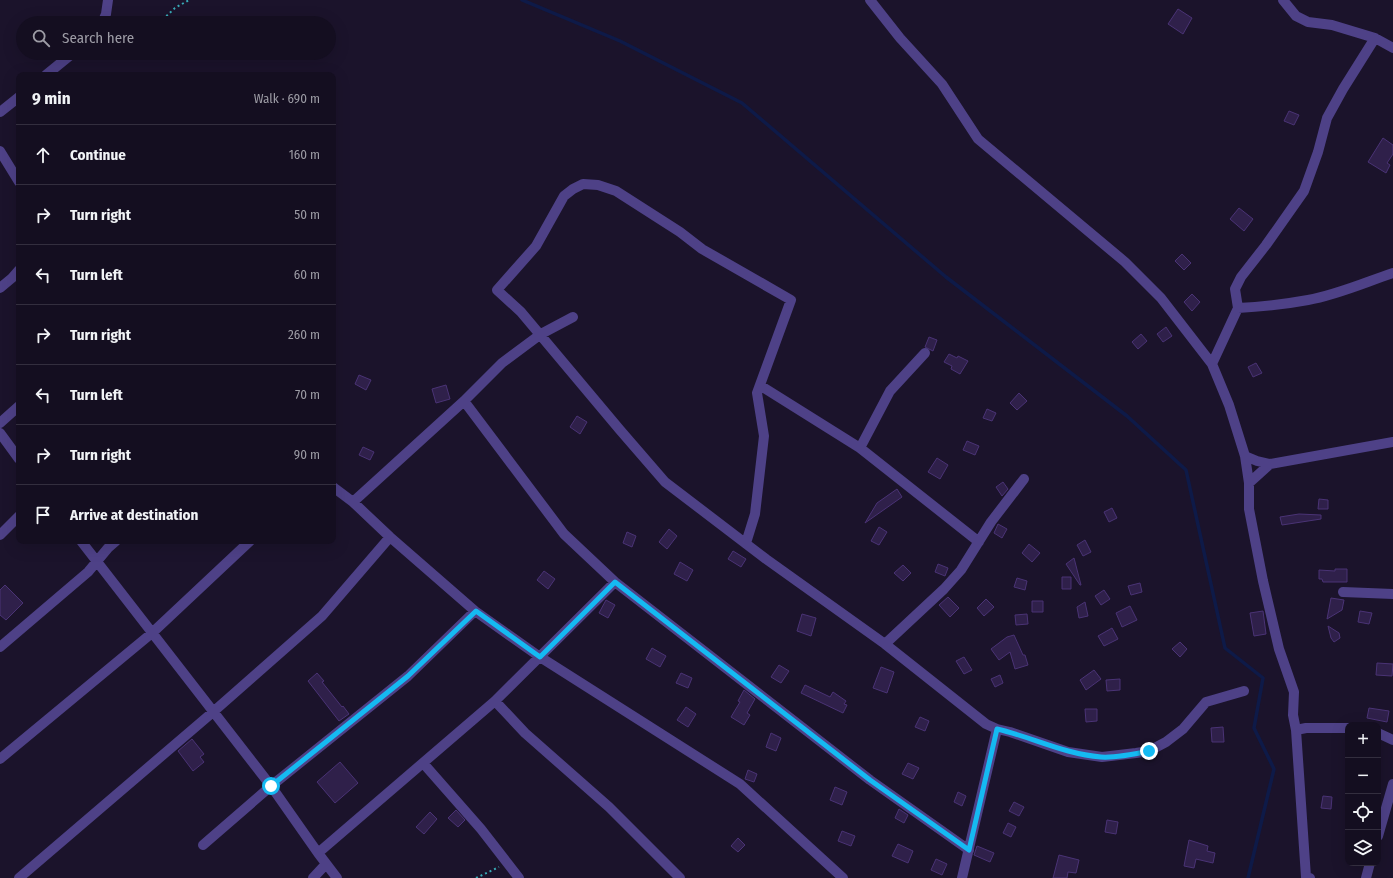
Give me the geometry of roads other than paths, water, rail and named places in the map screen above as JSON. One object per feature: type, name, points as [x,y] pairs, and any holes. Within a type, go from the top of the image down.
[{"type":"street","points":[[105,16],[108,0]]},
{"type":"street","points":[[870,0],[900,38],[942,84],[978,139],[1125,262],[1161,298],[1212,364],[1229,405],[1245,456],[1249,483],[1249,509],[1263,581],[1279,649],[1294,692],[1294,715],[1307,878]]},
{"type":"street","points":[[1284,0],[1296,16],[1308,22],[1332,25],[1375,38],[1393,48]]},
{"type":"street","points":[[1212,364],[1238,308],[1235,289],[1241,277],[1266,245],[1304,191],[1318,152],[1327,118],[1343,88],[1375,38]]},
{"type":"street","points":[[50,72],[64,60]]},
{"type":"street","points":[[0,112],[16,99]]},
{"type":"street","points":[[0,151],[16,177]]},
{"type":"street","points":[[746,543],[755,514],[764,436],[758,393],[791,300],[702,249],[680,232],[616,191],[598,185],[583,184],[564,196],[536,246],[497,290],[521,312],[665,482],[778,569],[885,644],[986,724],[1068,752],[1102,757],[1149,751],[1166,742],[1183,729],[1206,702],[1244,691]]},
{"type":"street","points":[[0,288],[16,273]]},
{"type":"street","points":[[1238,308],[1255,308],[1310,300],[1393,273]]},
{"type":"street","points":[[353,502],[464,401],[502,363],[540,334],[573,317]]},
{"type":"street","points":[[860,448],[890,391],[925,353]]},
{"type":"street","points":[[761,386],[860,448],[979,542]]},
{"type":"street","points":[[464,401],[564,534],[615,582],[870,780],[969,850]]},
{"type":"street","points":[[0,423],[16,409]]},
{"type":"street","points":[[0,433],[16,455]]},
{"type":"street","points":[[1245,456],[1270,464],[1393,442]]},
{"type":"street","points":[[1249,483],[1270,464]]},
{"type":"street","points":[[885,644],[944,589],[961,570],[991,522],[1024,479]]},
{"type":"street","points":[[336,489],[353,502],[390,537],[476,611],[540,657],[740,784],[843,878]]},
{"type":"street","points":[[0,535],[16,519]]},
{"type":"street","points":[[19,878],[214,712],[322,616],[390,537]]},
{"type":"street","points":[[83,544],[271,786],[337,878]]},
{"type":"street","points":[[0,647],[88,572],[113,544]]},
{"type":"street","points":[[0,759],[152,633],[247,544]]},
{"type":"street","points":[[318,853],[495,701],[615,582]]},
{"type":"street","points":[[1343,592],[1393,594]]},
{"type":"street","points":[[203,846],[271,786],[408,676],[476,611]]},
{"type":"street","points":[[495,701],[525,733],[609,807],[680,878]]},
{"type":"street","points":[[1296,730],[1306,728],[1345,728]]},
{"type":"street","points":[[962,878],[997,729]]},
{"type":"street","points":[[1381,734],[1393,740]]},
{"type":"street","points":[[423,763],[481,829],[518,878]]},
{"type":"street","points":[[1380,830],[1393,784]]},
{"type":"street","points":[[313,878],[326,864]]},
{"type":"street","points":[[1366,878],[1369,866]]},
{"type":"waterway","points":[[522,0],[620,41],[742,103],[946,277],[1127,416],[1186,470],[1225,648],[1263,678],[1254,728],[1274,769],[1248,878]]}]
